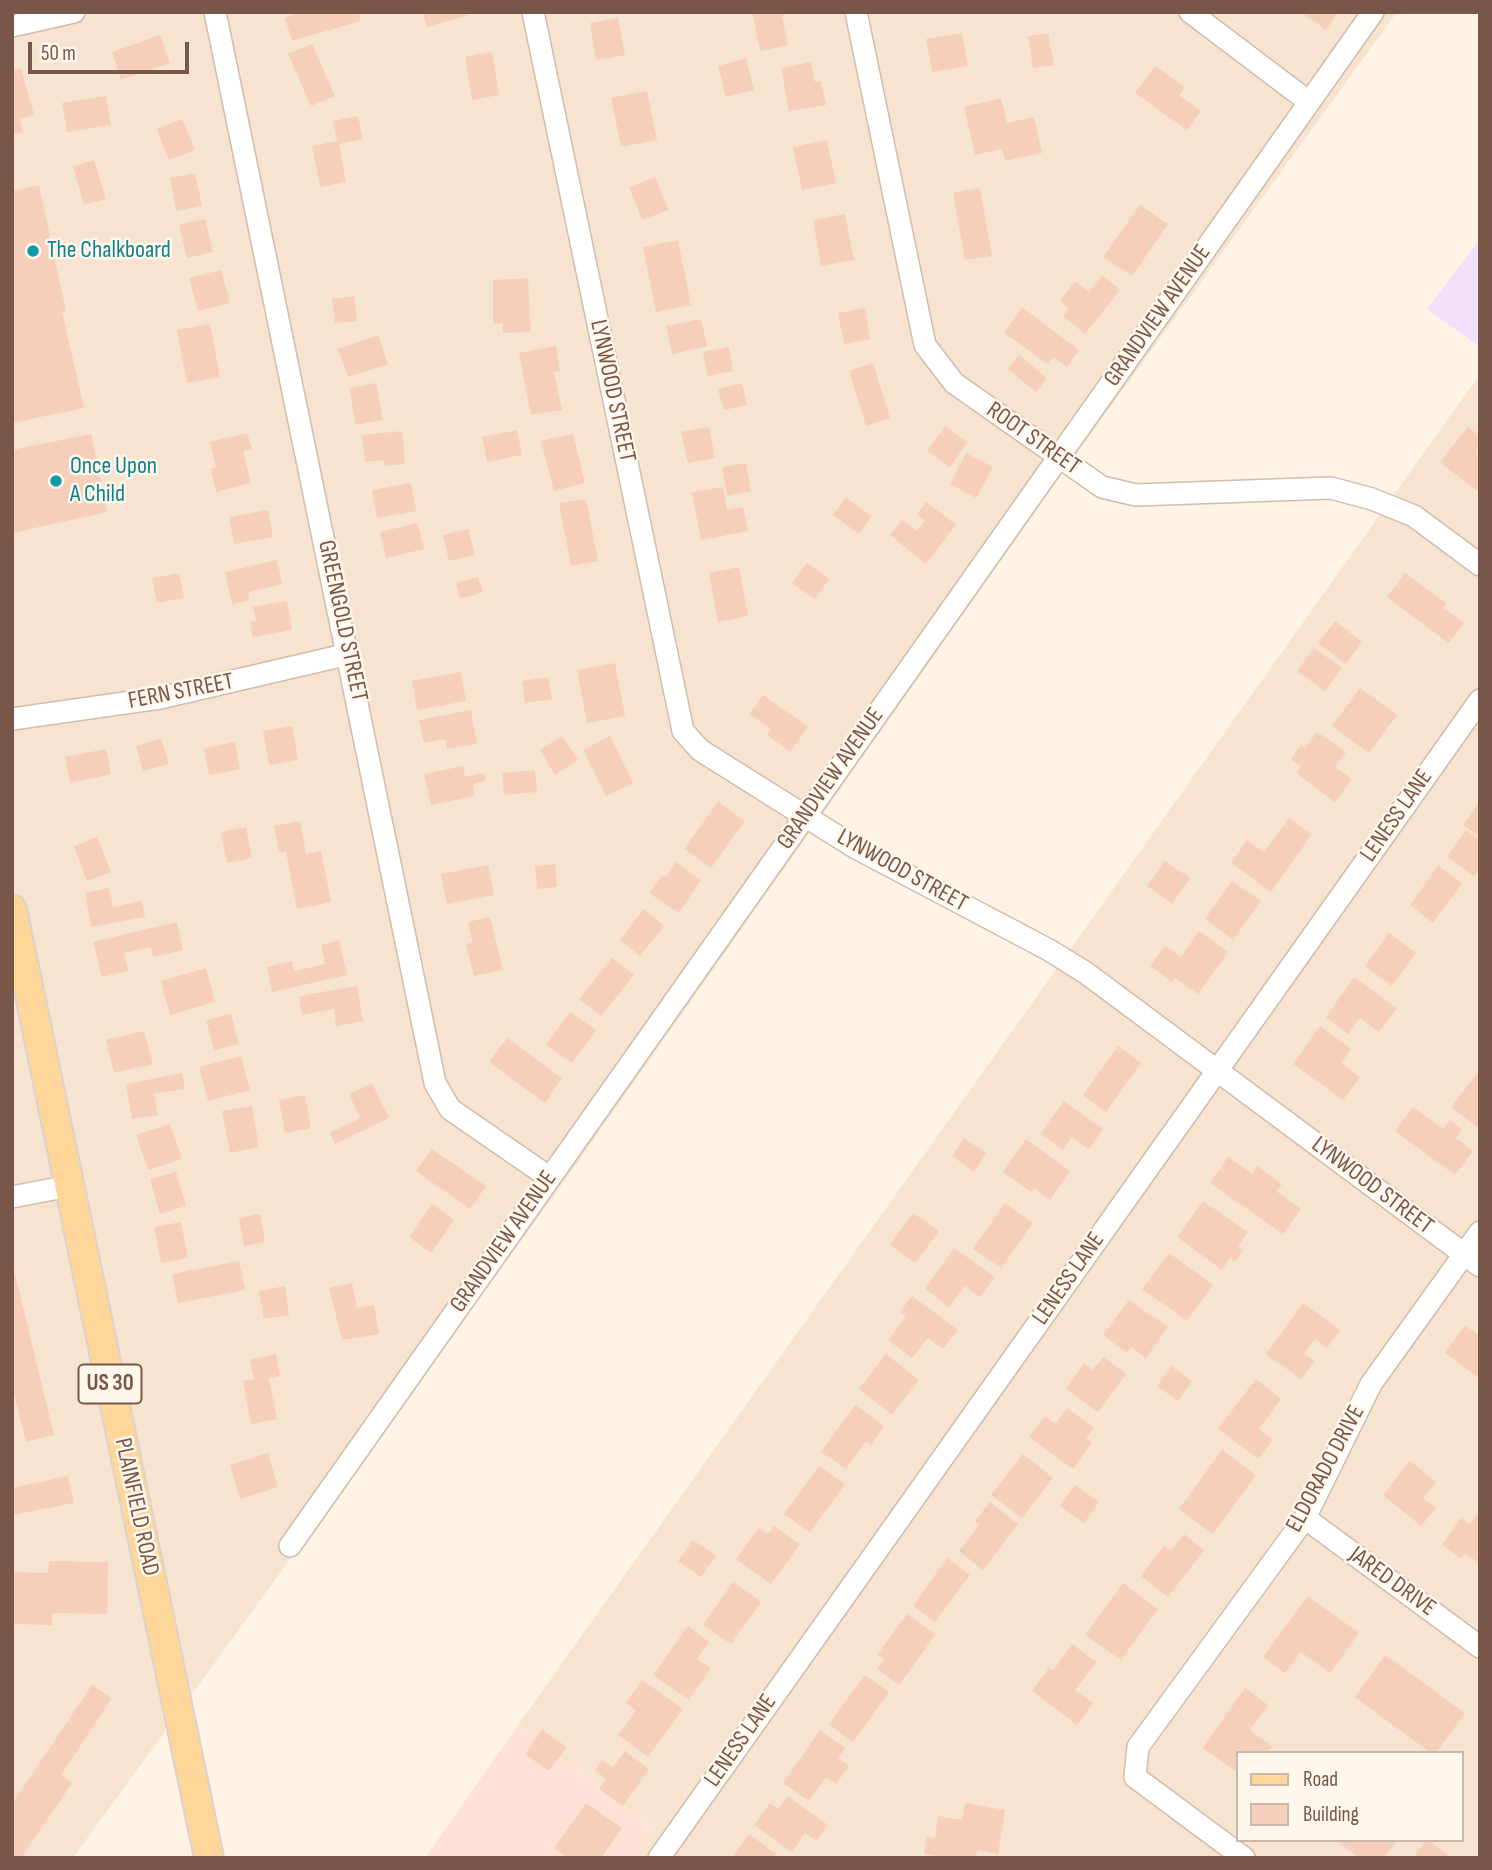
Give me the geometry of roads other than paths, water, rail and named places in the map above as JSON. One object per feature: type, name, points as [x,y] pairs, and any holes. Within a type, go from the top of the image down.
[{"type":"main road","name":"PLAINFIELD ROAD","points":[[12,909],[209,1858]]},
{"type":"street","points":[[12,26],[74,12]]},
{"type":"street","name":"GREENGOLD STREET","points":[[215,12],[435,1083],[450,1108],[550,1178]]},
{"type":"street","name":"LYNWOOD STREET","points":[[533,12],[683,732],[700,750],[856,848],[1049,950],[1086,973],[1472,1260]]},
{"type":"street","name":"ROOT STREET","points":[[856,12],[925,345],[954,383],[1102,487],[1136,495],[1331,488],[1372,499],[1414,516],[1480,565]]},
{"type":"street","points":[[1190,12],[1309,102]]},
{"type":"street","name":"GRANDVIEW AVENUE","points":[[290,1546],[1373,12]]},
{"type":"street","name":"FERN STREET","points":[[12,719],[160,698],[349,654]]},
{"type":"street","name":"LENESS LANE","points":[[659,1858],[1480,700]]},
{"type":"street","points":[[12,1197],[69,1186]]},
{"type":"street","name":"ELDORADO DRIVE","points":[[1244,1858],[1135,1777],[1138,1747],[1305,1518],[1371,1384],[1472,1260],[1480,1232]]},
{"type":"street","name":"JARED DRIVE","points":[[1305,1518],[1480,1647]]},
{"type":"place","name":"The Chalkboard","points":[[33,251]]},
{"type":"place","name":"Once Upon A Child","points":[[56,481]]}]
